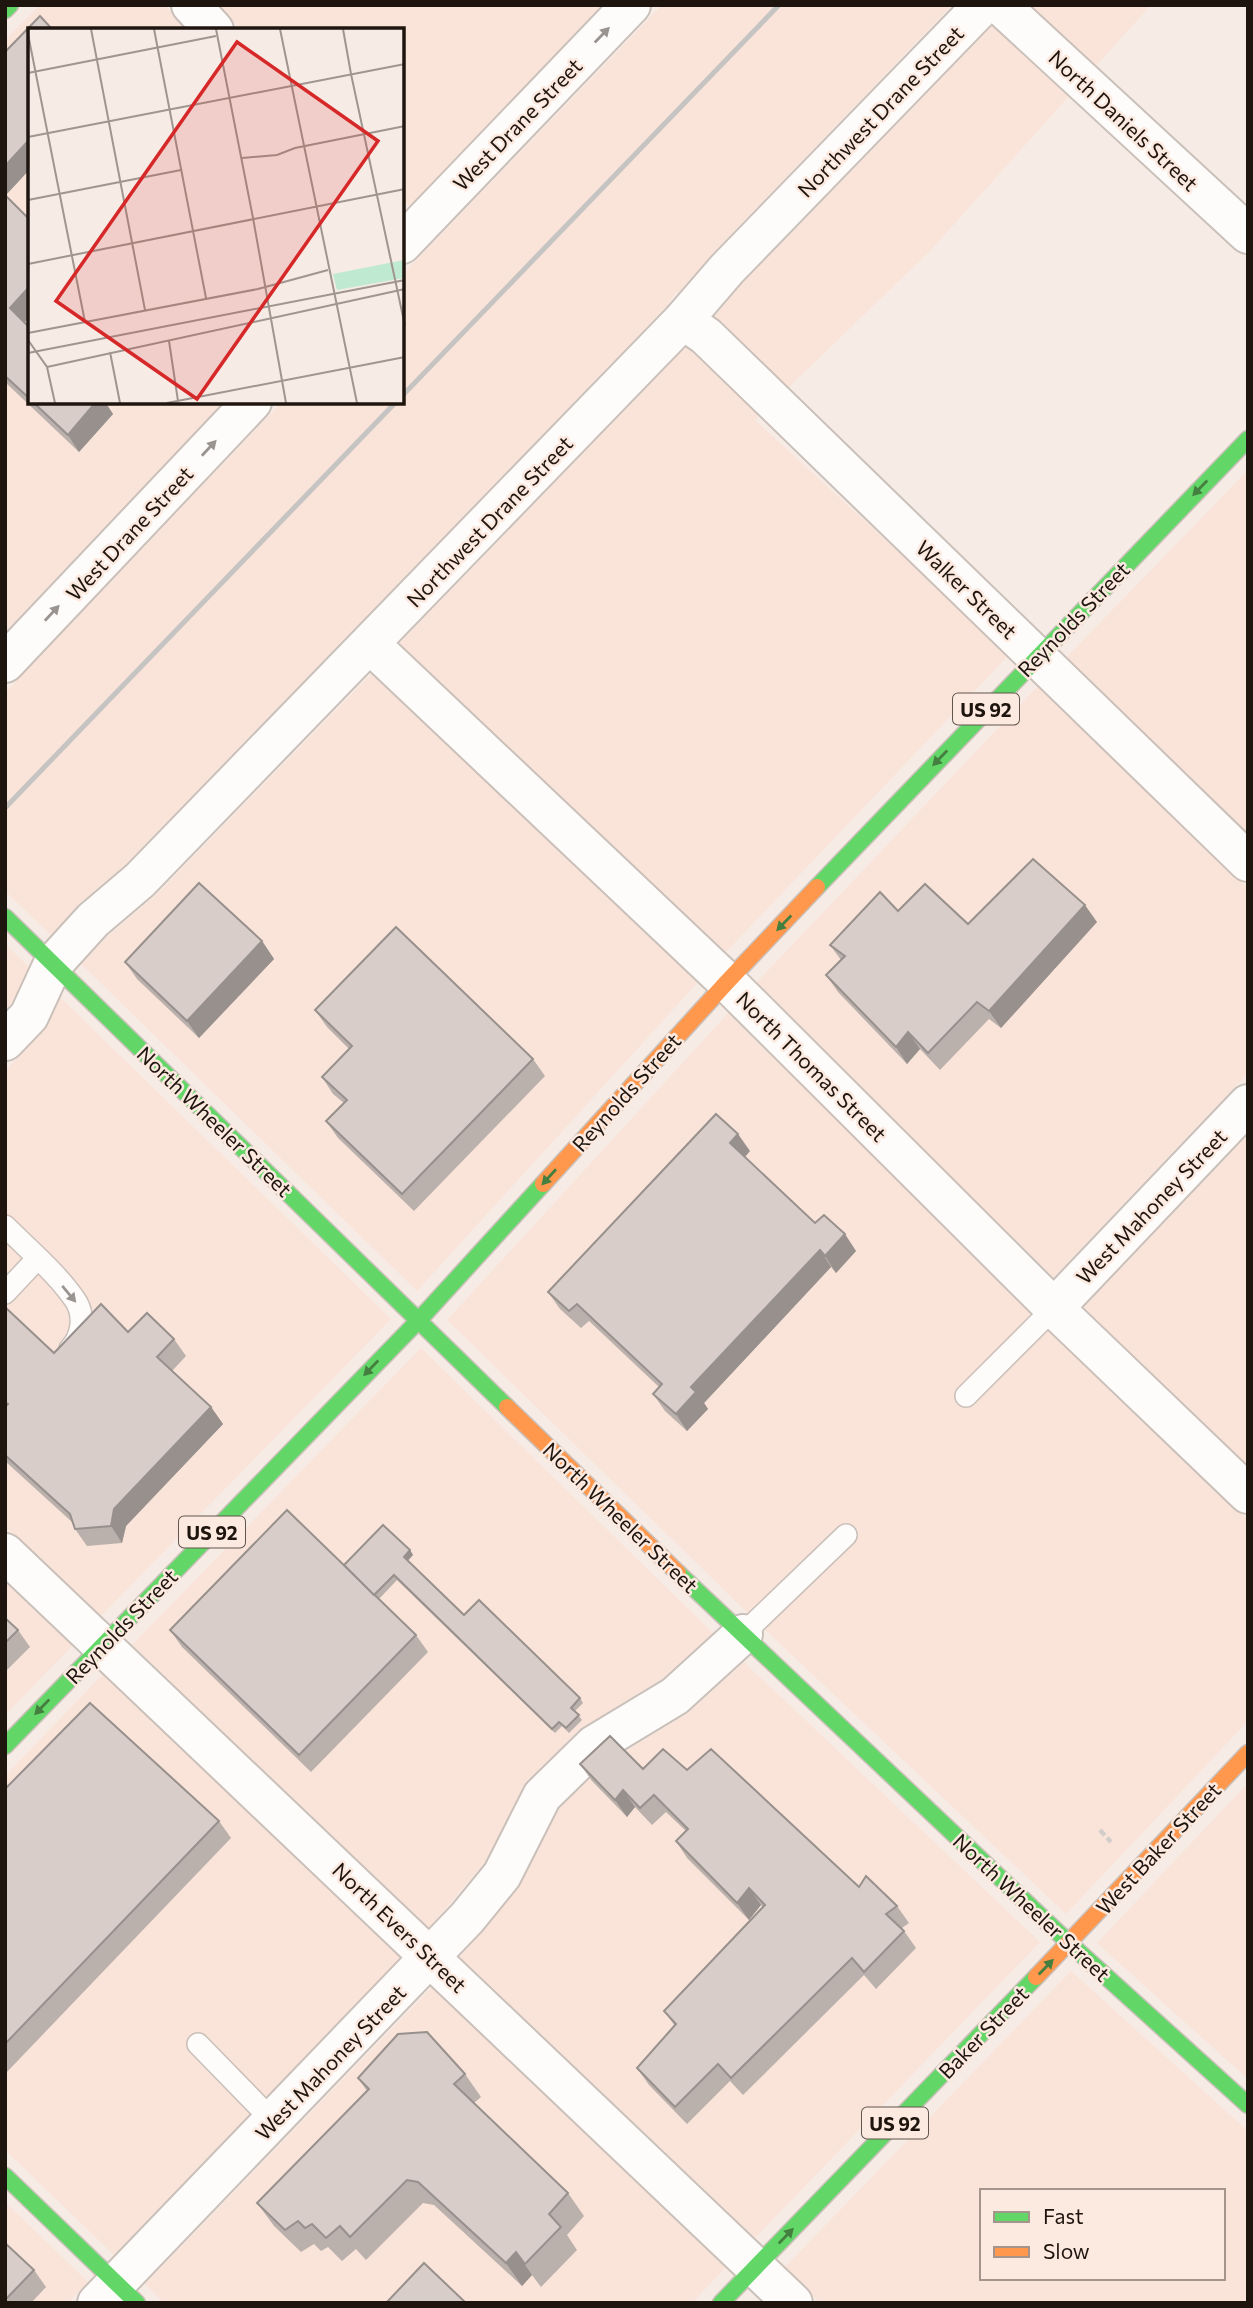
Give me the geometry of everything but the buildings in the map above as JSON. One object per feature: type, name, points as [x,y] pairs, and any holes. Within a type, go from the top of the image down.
[{"type":"main road","points":[[5,10],[9,5]]},
{"type":"main road","name":"Reynolds Street","points":[[5,1746],[419,1320],[727,982],[1248,439]]},
{"type":"main road","name":"North Wheeler Street","points":[[5,918],[674,1570],[1069,1943],[1248,2105]]},
{"type":"main road","name":"West Baker Street","points":[[1069,1943],[1248,1753]]},
{"type":"main road","name":"Baker Street","points":[[721,2303],[1069,1943]]},
{"type":"main road","points":[[5,2176],[117,2296]]},
{"type":"street","points":[[191,5],[212,28]]},
{"type":"street","name":"West Drane Street","points":[[405,235],[631,5]]},
{"type":"street","name":"Northwest Drane Street","points":[[5,1041],[29,1016],[53,964],[93,920],[140,880],[370,644],[982,5]]},
{"type":"street","name":"North Daniels Street","points":[[1000,5],[1248,234]]},
{"type":"street","name":"Walker Street","points":[[683,320],[706,336],[1248,862]]},
{"type":"street","name":"West Drane Street","points":[[5,663],[250,404]]},
{"type":"street","name":"North Thomas Street","points":[[370,644],[727,982],[1054,1308],[1248,1494]]},
{"type":"street","name":"West Mahoney Street","points":[[1054,1308],[1248,1104]]},
{"type":"street","name":"North Evers Street","points":[[5,1553],[432,1956],[793,2303]]},
{"type":"street","name":"West Mahoney Street","points":[[117,2296],[273,2121],[432,1956],[502,1875],[542,1796],[594,1745],[675,1696],[743,1634]]},
{"type":"lane","points":[[5,1226],[78,1305],[82,1325],[74,1345],[57,1362]]},
{"type":"lane","points":[[5,1293],[37,1259]]},
{"type":"lane","points":[[966,1396],[1054,1308]]},
{"type":"lane","points":[[743,1634],[846,1535]]},
{"type":"lane","points":[[198,2044],[273,2121]]},
{"type":"shaded area","points":[[40,5],[165,5],[186,28],[28,28],[28,404],[222,404],[5,632],[5,40]]},
{"type":"shaded area","points":[[218,5],[602,5],[410,206],[404,200],[404,28],[239,28]]},
{"type":"shaded area","points":[[662,5],[952,5],[712,254],[678,293],[676,292],[667,306],[126,864],[80,903],[51,935],[5,891],[5,693],[280,404],[404,404],[404,273]]},
{"type":"shaded area","points":[[1028,5],[1151,5],[1095,67]]},
{"type":"shaded area","points":[[993,25],[1070,95],[930,251],[787,389],[713,318],[742,284]]},
{"type":"shaded area","points":[[687,346],[759,415],[755,420],[1008,656],[725,953],[398,645]]},
{"type":"shaded area","points":[[1248,470],[1248,835],[1066,658]]},
{"type":"shaded area","points":[[372,673],[699,981],[417,1291],[81,964],[108,936],[155,896]]},
{"type":"shaded area","points":[[1039,685],[1248,888],[1248,1073],[1052,1279],[756,983]]},
{"type":"shaded area","points":[[5,944],[29,967],[12,1003],[5,1010]]},
{"type":"shaded area","points":[[60,997],[391,1319],[101,1616],[5,1527],[5,1071],[43,1031]]},
{"type":"shaded area","points":[[730,1011],[1055,1337],[1248,1520],[1248,1721],[1066,1914],[756,1621],[447,1320]]},
{"type":"shaded area","points":[[1248,1135],[1248,1467],[1082,1309]]},
{"type":"shaded area","points":[[421,1348],[713,1633],[663,1678],[580,1729],[528,1780],[485,1862],[429,1928],[132,1645]]},
{"type":"shaded area","points":[[5,1579],[75,1643],[5,1715]]},
{"type":"shaded area","points":[[744,1662],[1040,1942],[755,2238],[460,1957],[518,1889],[559,1809],[607,1762],[687,1714]]},
{"type":"shaded area","points":[[105,1672],[403,1956],[114,2255],[5,2150],[5,1776]]},
{"type":"shaded area","points":[[1248,1783],[1248,2079],[1097,1943]]},
{"type":"shaded area","points":[[1071,1971],[1248,2131],[1248,2303],[820,2303],[785,2267]]},
{"type":"shaded area","points":[[434,1985],[728,2265],[692,2303],[164,2303],[145,2284]]},
{"type":"shaded area","points":[[5,2202],[88,2282],[68,2303],[5,2303]]},
{"type":"railway","points":[[404,394],[779,5]]},
{"type":"railway","points":[[5,808],[394,404]]},
{"type":"traffic: fast","points":[[5,10],[10,5]]},
{"type":"traffic: fast","points":[[817,887],[1248,439]]},
{"type":"traffic: fast","points":[[5,917],[507,1407]]},
{"type":"traffic: fast","points":[[5,1746],[419,1320],[543,1184]]},
{"type":"traffic: fast","points":[[678,1573],[1069,1943],[1248,2105]]},
{"type":"traffic: fast","points":[[721,2303],[1036,1977]]},
{"type":"traffic: fast","points":[[5,2176],[137,2303]]},
{"type":"traffic: slow","points":[[543,1184],[817,887]]},
{"type":"traffic: slow","points":[[507,1407],[678,1573]]},
{"type":"traffic: slow","points":[[1036,1977],[1248,1753]]}]
